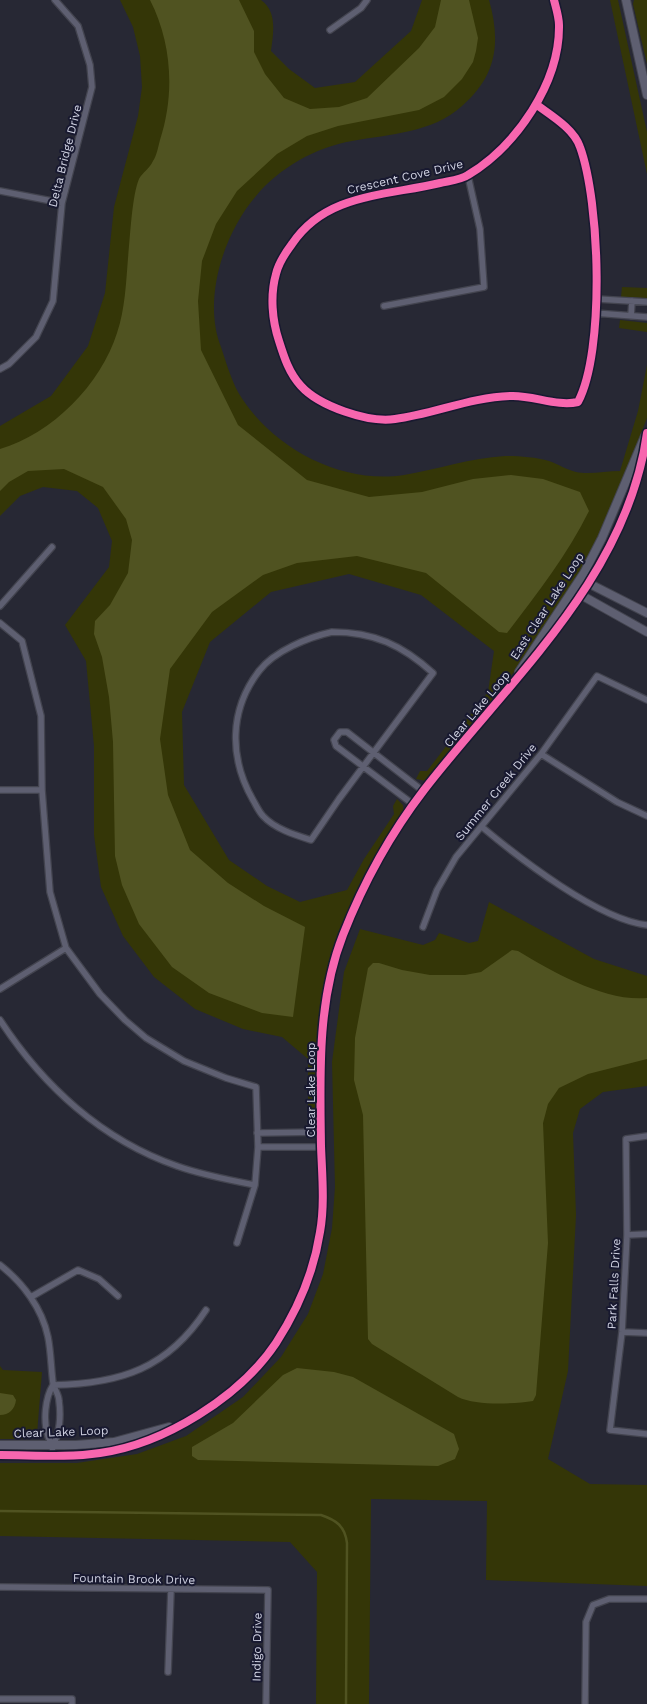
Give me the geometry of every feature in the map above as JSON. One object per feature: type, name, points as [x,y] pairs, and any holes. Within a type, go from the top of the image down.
[{"type":"street","name":"Delta Bridge Drive","points":[[0,368],[9,364],[36,337],[52,301],[62,204],[92,87],[90,64],[78,26],[55,0]]},
{"type":"street","points":[[330,30],[361,8],[367,0]]},
{"type":"street","name":"Crescent Cove Drive","points":[[554,0],[560,24],[556,51],[547,83],[537,105],[499,151],[468,176],[349,201],[322,214],[293,242],[276,273],[273,322],[288,367],[302,387],[327,404],[354,415],[393,420],[461,402],[512,396],[568,404],[578,402],[586,386],[595,313]]},
{"type":"street","points":[[626,0],[647,95]]},
{"type":"street","points":[[537,105],[562,123],[580,145],[589,185],[596,245],[597,299],[595,313],[647,317]]},
{"type":"street","points":[[384,306],[484,287],[480,230],[468,176]]},
{"type":"street","points":[[0,190],[62,204]]},
{"type":"street","points":[[597,299],[647,302]]},
{"type":"street","points":[[631,316],[632,301]]},
{"type":"street","name":"East Clear Lake Loop","points":[[581,595],[624,515],[644,453],[647,432]]},
{"type":"street","name":"East Clear Lake Loop","points":[[512,682],[577,584],[602,538],[647,432]]},
{"type":"street","points":[[0,606],[52,547]]},
{"type":"street","points":[[647,613],[588,583],[577,584],[581,595],[647,632]]},
{"type":"street","name":"Clear Lake Loop","points":[[0,1455],[80,1455],[118,1450],[159,1436],[216,1403],[257,1365],[276,1343],[303,1294],[314,1262],[321,1230],[323,1203],[321,1132],[323,1028],[334,964],[343,936],[377,864],[423,791],[512,682],[532,663],[581,595]]},
{"type":"street","points":[[0,623],[22,641],[40,716],[42,790],[50,892],[66,948],[100,994],[125,1020],[146,1038],[184,1061],[226,1078],[256,1087],[258,1148],[255,1185],[238,1243]]},
{"type":"street","points":[[332,632],[357,632],[396,645],[418,659],[433,673],[374,754],[311,840],[289,833],[263,816],[244,784],[234,747],[240,705],[259,670],[290,646],[316,635],[332,632]]},
{"type":"street","name":"Summer Creek Drive","points":[[423,927],[437,890],[456,857],[541,754],[597,676],[647,700]]},
{"type":"street","points":[[414,805],[363,768],[336,746],[334,740],[340,732],[347,732],[423,791]]},
{"type":"street","points":[[541,754],[617,802],[647,816]]},
{"type":"street","points":[[0,790],[42,790]]},
{"type":"street","points":[[482,827],[519,858],[582,898],[620,917],[647,925]]},
{"type":"street","points":[[0,988],[66,948]]},
{"type":"street","points":[[0,1020],[40,1074],[95,1124],[142,1151],[175,1165],[201,1174],[255,1185]]},
{"type":"street","points":[[257,1133],[321,1132]]},
{"type":"street","name":"Park Falls Drive","points":[[647,1136],[626,1139],[627,1235],[622,1332],[610,1430],[647,1434]]},
{"type":"street","points":[[258,1148],[322,1147]]},
{"type":"street","points":[[627,1235],[647,1234]]},
{"type":"street","points":[[0,1265],[10,1273],[31,1297],[41,1315],[48,1337],[53,1385],[59,1400],[59,1436],[53,1445]]},
{"type":"street","points":[[31,1297],[78,1270],[99,1279],[118,1296]]},
{"type":"street","points":[[53,1385],[84,1385],[113,1380],[138,1371],[177,1347],[206,1310]]},
{"type":"street","points":[[622,1332],[647,1333]]},
{"type":"street","points":[[53,1385],[48,1394],[46,1408],[48,1436],[53,1445],[53,1455]]},
{"type":"street","name":"Clear Lake Loop","points":[[0,1445],[114,1442],[180,1424]]},
{"type":"street","name":"Fountain Brook Drive","points":[[0,1587],[268,1590]]},
{"type":"street","points":[[168,1672],[171,1590]]},
{"type":"street","name":"Indigo Drive","points":[[266,1704],[268,1590]]},
{"type":"street","points":[[585,1704],[586,1622],[593,1604],[609,1599],[647,1599]]},
{"type":"street","points":[[0,1699],[72,1701]]},
{"type":"shaded area","points":[[120,0],[261,0],[270,11],[272,17],[271,51],[289,69],[315,88],[355,82],[411,31],[422,0],[489,0],[495,30],[493,58],[483,83],[462,106],[438,122],[424,127],[338,144],[299,160],[265,186],[234,228],[219,267],[215,288],[216,328],[238,392],[252,412],[269,430],[288,445],[309,458],[332,468],[380,477],[404,475],[467,461],[505,456],[544,460],[581,473],[620,471],[638,411],[647,365],[647,418],[612,507],[580,574],[517,668],[433,778],[426,781],[416,779],[420,771],[427,771],[488,692],[494,651],[421,595],[349,574],[271,592],[210,642],[182,712],[184,785],[229,860],[267,886],[300,902],[347,890],[364,859],[394,814],[393,806],[397,799],[403,805],[404,815],[371,862],[349,906],[333,953],[318,1026],[316,1059],[317,1116],[308,1115],[308,1059],[282,1037],[243,1029],[195,1009],[154,977],[123,936],[101,887],[94,835],[94,746],[86,661],[65,625],[109,567],[112,541],[98,508],[77,491],[43,487],[20,496],[0,516],[0,426],[51,396],[88,346],[105,293],[114,207],[138,116],[142,87],[140,56],[133,27]]},
{"type":"shaded area","points":[[150,0],[239,0],[254,31],[254,52],[265,74],[284,98],[310,109],[339,107],[367,98],[419,48],[435,27],[441,0],[469,0],[478,38],[476,51],[473,62],[462,79],[444,97],[419,110],[338,126],[307,136],[277,154],[237,191],[216,224],[202,261],[198,301],[201,350],[238,425],[307,480],[369,497],[422,492],[473,479],[511,475],[543,479],[580,492],[589,511],[561,558],[507,633],[499,632],[426,573],[357,556],[297,563],[263,575],[212,612],[170,669],[160,739],[168,795],[190,850],[228,883],[264,906],[305,927],[293,1017],[262,1013],[209,993],[172,967],[139,924],[122,885],[115,856],[113,742],[109,697],[102,657],[94,634],[95,621],[110,605],[128,573],[132,540],[126,519],[103,487],[64,469],[28,471],[9,482],[0,491],[0,449],[38,432],[72,404],[99,371],[110,352],[117,333],[125,296],[132,217],[137,186],[140,177],[156,156],[168,105],[169,69],[167,51],[157,16]]},
{"type":"shaded area","points":[[610,0],[618,0],[647,132],[647,174]]},
{"type":"shaded area","points":[[634,0],[647,0],[647,64],[633,4]]},
{"type":"shaded area","points":[[622,287],[647,288],[647,298],[621,297]]},
{"type":"shaded area","points":[[620,320],[647,323],[647,332],[619,328]]},
{"type":"shaded area","points":[[489,902],[594,959],[647,976],[647,1086],[603,1092],[580,1109],[573,1133],[576,1215],[568,1371],[548,1459],[590,1484],[647,1485],[647,1586],[486,1580],[487,1501],[371,1499],[369,1704],[316,1704],[317,1572],[290,1542],[0,1536],[0,1463],[77,1463],[137,1454],[186,1436],[243,1397],[281,1357],[308,1314],[323,1274],[332,1228],[335,1187],[332,1062],[344,972],[360,929],[423,945],[435,940],[439,933],[469,943],[478,941]]},
{"type":"shaded area","points":[[512,950],[518,951],[580,984],[614,995],[647,998],[647,1059],[588,1074],[559,1088],[548,1104],[543,1123],[548,1243],[536,1395],[533,1401],[484,1403],[458,1397],[372,1344],[368,1339],[363,1115],[354,1080],[355,1038],[368,968],[373,963],[430,975],[465,975],[481,972]]},
{"type":"shaded area","points":[[0,1366],[3,1370],[42,1372],[37,1434],[30,1439],[0,1439]]},
{"type":"shaded area","points":[[297,1368],[334,1372],[353,1377],[454,1434],[459,1449],[455,1459],[438,1466],[198,1460],[192,1456],[192,1447],[233,1423],[283,1375]]},
{"type":"shaded area","points":[[0,1393],[13,1395],[16,1400],[11,1411],[0,1415]]},
{"type":"waterway","points":[[0,1511],[321,1515],[331,1519],[342,1528],[347,1543],[346,1704]]},
{"type":"cycle path","points":[[537,105],[562,123],[577,140],[587,172],[592,203],[597,276],[596,313],[593,348],[587,379],[578,402],[562,403],[519,396],[496,397],[467,402],[410,417],[384,420],[345,412],[319,400],[309,393],[301,386],[290,370],[275,325],[272,299],[274,282],[285,255],[306,227],[322,215],[340,206],[358,199],[462,178],[486,163],[503,147],[532,111],[552,69],[559,25],[554,0]]},
{"type":"cycle path","points":[[0,1455],[88,1455],[124,1448],[149,1440],[198,1415],[221,1399],[261,1363],[276,1343],[304,1289],[314,1261],[322,1221],[320,1093],[322,1039],[328,986],[343,935],[359,897],[412,806],[457,749],[527,667],[560,625],[590,581],[616,534],[635,485],[647,433]]}]
